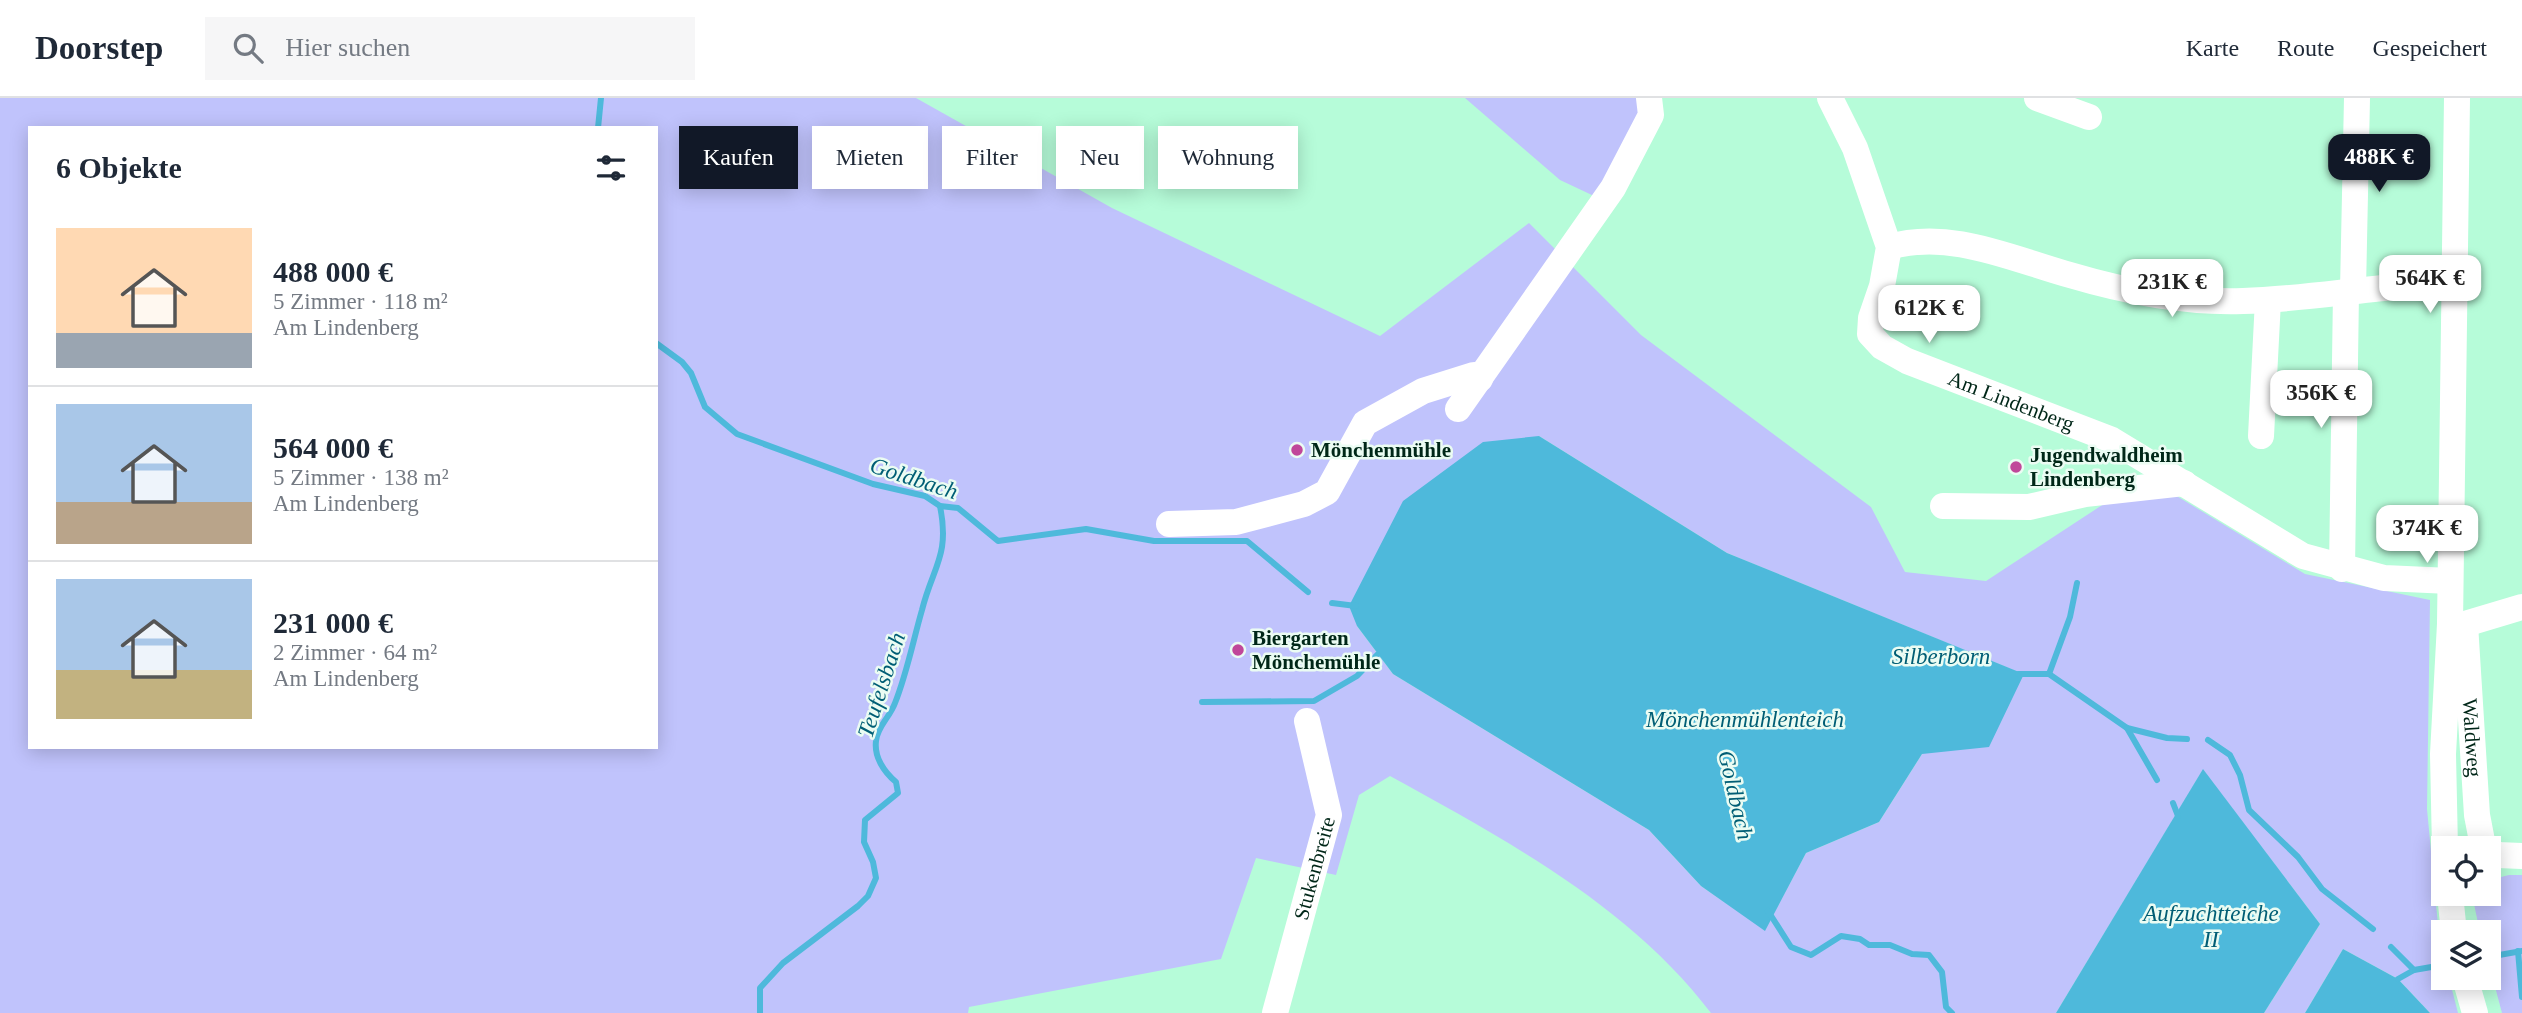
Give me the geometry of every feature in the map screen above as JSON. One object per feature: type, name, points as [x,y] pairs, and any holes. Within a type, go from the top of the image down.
[{"type":"street","points":[[1458,409],[1613,188],[1651,116],[1649,98]]},
{"type":"street","points":[[1830,98],[1855,148],[1889,247],[1918,240],[1976,246],[2108,285],[2195,298],[2268,300],[2455,284]]},
{"type":"street","points":[[2037,98],[2089,117]]},
{"type":"street","points":[[2342,569],[2357,98]]},
{"type":"street","points":[[2445,836],[2443,754],[2457,624],[2450,589],[2457,98]]},
{"type":"street","name":"Am Lindenberg","points":[[1889,247],[1871,318],[1870,334],[1882,348],[1907,361],[2112,440],[2184,483],[2201,497],[2293,550],[2342,569],[2450,589]]},
{"type":"street","points":[[2261,436],[2268,300]]},
{"type":"street","points":[[1169,524],[1236,522],[1304,504],[1327,492],[1365,422],[1423,391],[1474,375],[1480,379]]},
{"type":"street","points":[[1943,506],[2029,507],[2085,494],[2184,483]]},
{"type":"street","points":[[2457,624],[2522,607]]},
{"type":"street","name":"Waldweg","points":[[2457,624],[2481,836]]},
{"type":"street","name":"Stukenbreite","points":[[1275,1013],[1329,815],[1307,721]]},
{"type":"street","name":"Waldweg","points":[[2501,855],[2522,856]]},
{"type":"street","points":[[2468,990],[2475,1013]]},
{"type":"shaded area","points":[[0,98],[916,98],[966,126],[942,126],[942,189],[1042,189],[1042,169],[1056,177],[1056,189],[1078,189],[1112,208],[1380,336],[1529,223],[1641,335],[1871,507],[1905,572],[1986,581],[2116,496],[2152,481],[2305,574],[2430,600],[2427,809],[2431,851],[2431,906],[2436,906],[2438,920],[2431,920],[2431,990],[2452,990],[2458,1013],[2430,1013],[2398,979],[2343,949],[2305,1013],[2264,1013],[2320,924],[2203,770],[2056,1013],[1711,1013],[1679,975],[1643,940],[1564,878],[1478,825],[1390,776],[1359,795],[1336,875],[1256,858],[1221,959],[969,1007],[968,1013],[0,1013]],"holes":[[[1539,436],[1727,553],[2023,674],[1922,754],[1879,822],[1806,853],[1765,930],[1701,886],[1649,830],[1393,674],[1357,626]]]},
{"type":"shaded area","points":[[1465,98],[1639,98],[1641,114],[1594,196],[1560,180]]},
{"type":"shaded area","points":[[2522,875],[2522,1013],[2502,1013],[2496,990],[2501,990],[2501,920],[2477,920],[2474,906],[2501,906],[2501,877]]},
{"type":"water","name":"Mönchenmühlenteich","points":[[1539,436],[1727,553],[2024,674],[1989,747],[1922,754],[1879,822],[1806,853],[1765,931],[1701,886],[1649,830],[1393,674],[1357,626],[1349,606],[1403,501],[1483,442]]},
{"type":"water","name":"Aufzuchtteiche II","points":[[2203,769],[2320,924],[2264,1013],[2056,1013]]},
{"type":"water","points":[[2343,949],[2398,979],[2430,1013],[2305,1013]]},
{"type":"waterway","name":"Goldbach","points":[[598,126],[601,98]]},
{"type":"waterway","name":"Goldbach","points":[[658,344],[682,362],[691,373],[705,407],[737,434],[873,484],[925,496],[940,506],[958,508],[998,541],[1086,529],[1154,541],[1247,541],[1308,592]]},
{"type":"waterway","name":"Teufelsbach","points":[[760,1013],[760,988],[783,963],[858,906],[868,896],[876,878],[873,862],[864,842],[865,820],[898,793],[896,782],[878,758],[876,741],[899,692],[942,549],[943,523],[940,506]]},
{"type":"waterway","points":[[2049,674],[2070,617],[2077,583]]},
{"type":"waterway","name":"Goldbach","points":[[1332,603],[1356,606]]},
{"type":"waterway","points":[[1202,702],[1314,701],[1357,676],[1377,655]]},
{"type":"waterway","name":"Silberborn","points":[[2018,674],[2049,674],[2127,728],[2167,738],[2187,739]]},
{"type":"waterway","points":[[2127,728],[2157,780]]},
{"type":"waterway","name":"Silberborn","points":[[2208,740],[2230,755],[2240,775],[2249,810],[2298,857],[2322,889],[2373,929]]},
{"type":"waterway","points":[[2173,803],[2178,816]]},
{"type":"waterway","name":"Goldbach","points":[[1768,911],[1791,947],[1811,955],[1841,936],[1860,939],[1869,945],[1890,945],[1912,954],[1929,955],[1942,972],[1946,1007],[1952,1013]]},
{"type":"waterway","name":"Silberborn","points":[[2391,947],[2414,970]]},
{"type":"waterway","points":[[2518,951],[2522,997]]},
{"type":"waterway","name":"Silberborn","points":[[2501,955],[2522,951]]},
{"type":"waterway","name":"Silberborn","points":[[2398,979],[2414,970],[2431,967]]},
{"type":"place","name":"Mönchenmühle","points":[[1297,450]]},
{"type":"place","name":"Jugendwaldheim Lindenberg","points":[[2016,467]]},
{"type":"place","name":"Biergarten Mönchemühle","points":[[1238,650]]}]
